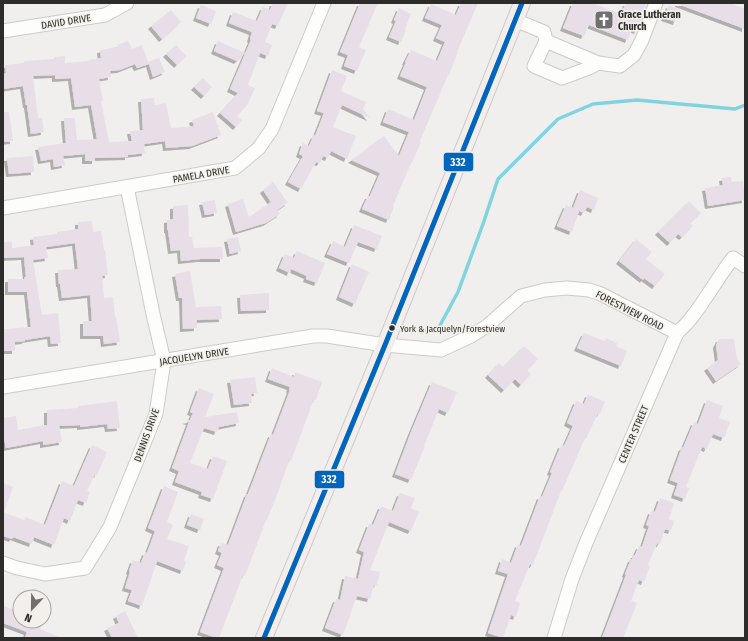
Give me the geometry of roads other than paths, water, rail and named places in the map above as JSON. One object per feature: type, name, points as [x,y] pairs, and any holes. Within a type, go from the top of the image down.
[{"type":"main road","points":[[264,638],[385,345],[522,3]]},
{"type":"street","name":"DAVID DRIVE","points":[[3,31],[105,15],[127,3]]},
{"type":"street","name":"PAMELA DRIVE","points":[[3,208],[235,168],[259,148],[272,129],[324,3]]},
{"type":"street","points":[[546,42],[598,63],[620,66],[634,54],[642,40],[656,3]]},
{"type":"street","points":[[515,20],[544,32],[546,42],[534,66],[562,78],[598,63]]},
{"type":"street","name":"DENNIS DRIVE","points":[[3,564],[45,574],[85,568],[110,527],[156,414],[164,361],[127,187]]},
{"type":"street","name":"CENTER STREET","points":[[554,638],[572,579],[586,543],[677,333],[692,318],[733,258],[745,266]]},
{"type":"street","name":"FORESTVIEW ROAD","points":[[385,345],[441,350],[471,336],[487,326],[521,296],[545,290],[567,288],[589,290],[601,294],[677,333]]},
{"type":"street","name":"JACQUELYN DRIVE","points":[[3,387],[313,336],[327,336],[385,345]]},
{"type":"waterway","points":[[421,332],[438,329],[458,292],[498,179],[558,119],[593,104],[637,100],[735,109],[745,105]]},
{"type":"place","name":"Grace Lutheran Church","points":[[604,20]]},
{"type":"place","name":"York & Jacquelyn/Forestview","points":[[392,328]]}]
